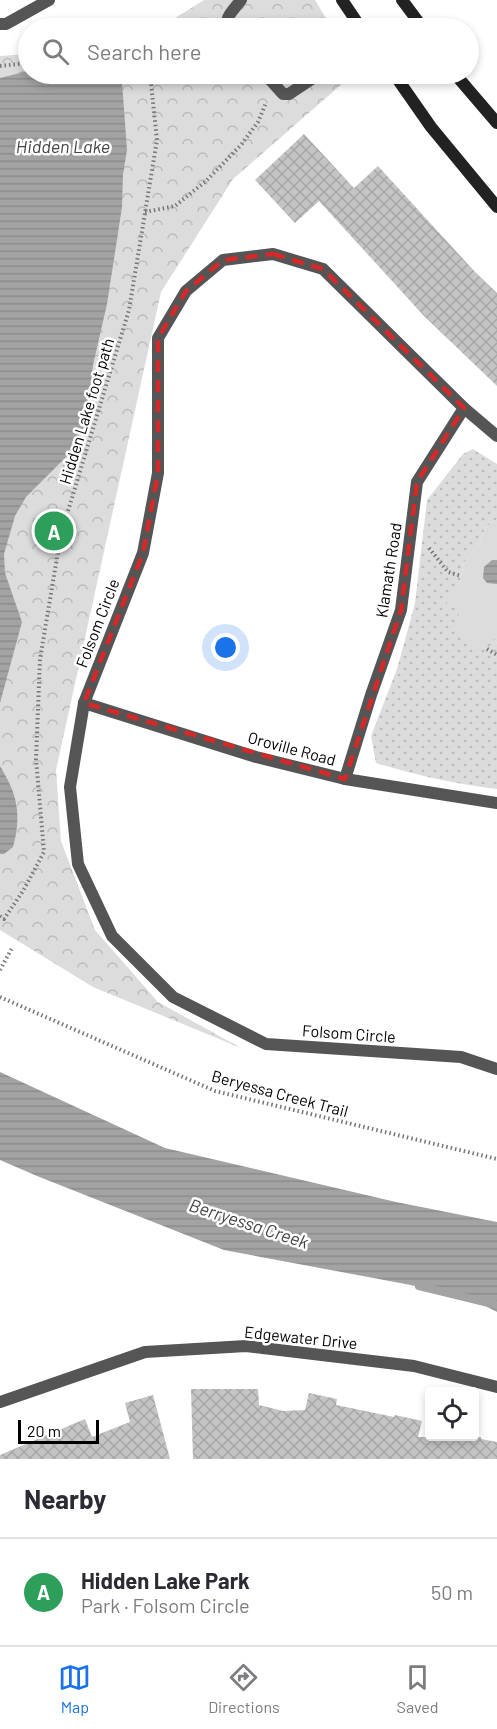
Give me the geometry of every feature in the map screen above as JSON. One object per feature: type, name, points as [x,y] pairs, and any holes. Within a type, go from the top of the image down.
[{"type":"main road","points":[[342,0],[354,18]]},
{"type":"main road","points":[[402,0],[416,18]]},
{"type":"main road","points":[[401,84],[431,126],[497,207]]},
{"type":"main road","points":[[464,84],[497,123]]},
{"type":"street","points":[[0,24],[6,24],[49,0]]},
{"type":"street","points":[[228,18],[242,0]]},
{"type":"street","points":[[274,85],[280,93],[289,94],[304,84]]},
{"type":"street","name":"Folsom Circle","points":[[497,436],[464,408],[323,268],[273,254],[223,260],[186,291],[158,338],[158,473],[143,553],[84,703],[70,787],[78,864],[112,936],[173,997],[266,1044],[461,1057],[497,1069]]},
{"type":"street","name":"Klamath Road","points":[[345,779],[370,695],[401,610],[417,482],[464,408]]},
{"type":"street","name":"Oroville Road","points":[[84,703],[256,757],[345,779],[497,803]]},
{"type":"street","name":"Edgewater Drive","points":[[0,1402],[146,1352],[246,1346],[414,1366],[497,1387]]},
{"type":"path","points":[[0,66],[18,64]]},
{"type":"path","name":"Hidden Lake foot path","points":[[0,916],[4,919],[23,891],[44,852],[36,759],[40,659],[61,534],[129,310],[157,140],[151,84]]},
{"type":"path","points":[[145,212],[175,206],[206,181],[241,145],[258,122],[274,85]]},
{"type":"path","points":[[411,531],[422,538],[448,572],[461,576]]},
{"type":"path","points":[[487,649],[497,654]]},
{"type":"path","points":[[0,970],[12,948]]},
{"type":"path","name":"Beryessa Creek Trail","points":[[0,997],[215,1090],[497,1159]]},
{"type":"highlighted area","points":[[273,254],[323,269],[464,408],[417,482],[401,610],[345,779],[84,703],[143,553],[158,473],[158,338],[186,291],[223,260]]},
{"type":"green space","points":[[204,0],[315,0],[326,18],[175,18]]},
{"type":"green space","points":[[18,55],[18,84],[342,84],[233,179],[161,292],[56,770],[61,841],[95,930],[158,1002],[241,1048],[93,987],[0,930],[0,56]]},
{"type":"green space","points":[[473,449],[497,464],[497,519],[485,528],[480,542],[464,562],[459,589],[447,606],[462,606],[487,639],[495,639],[497,644],[497,789],[436,779],[376,763],[371,736],[397,669],[415,603],[427,500],[463,454]]},
{"type":"green space","points":[[497,519],[497,644],[495,639],[488,639],[487,649],[470,649],[470,639],[454,632],[461,606],[446,606],[449,591],[459,588],[464,562],[480,542],[485,528]]},
{"type":"water","name":"Hidden Lake","points":[[18,74],[18,84],[122,84],[127,150],[123,174],[122,207],[107,304],[93,365],[86,423],[70,453],[26,497],[15,516],[4,554],[5,573],[22,622],[0,703],[0,78]]},
{"type":"water","points":[[492,560],[497,560],[497,584],[487,583],[483,578],[484,567]]},
{"type":"water","points":[[0,766],[14,795],[17,814],[13,847],[4,854],[0,854]]},
{"type":"water","points":[[0,1072],[165,1148],[396,1202],[497,1222],[497,1312],[464,1295],[224,1250],[0,1160]]},
{"type":"building","points":[[304,134],[354,188],[378,166],[497,293],[497,386],[424,316],[319,201],[295,223],[255,180]]},
{"type":"building","points":[[191,1389],[258,1389],[259,1405],[283,1411],[305,1410],[309,1393],[337,1399],[336,1405],[422,1421],[418,1437],[425,1437],[425,1441],[479,1441],[481,1437],[481,1439],[497,1442],[497,1459],[193,1459]]},
{"type":"building","points":[[153,1395],[170,1459],[0,1459],[0,1455],[85,1419],[92,1437],[130,1422],[125,1403]]},
{"type":"waterway","name":"Berryessa Creek","points":[[419,1286],[497,1305]]},
{"type":"place","name":"Hidden Lake Park","points":[[54,531]]}]
